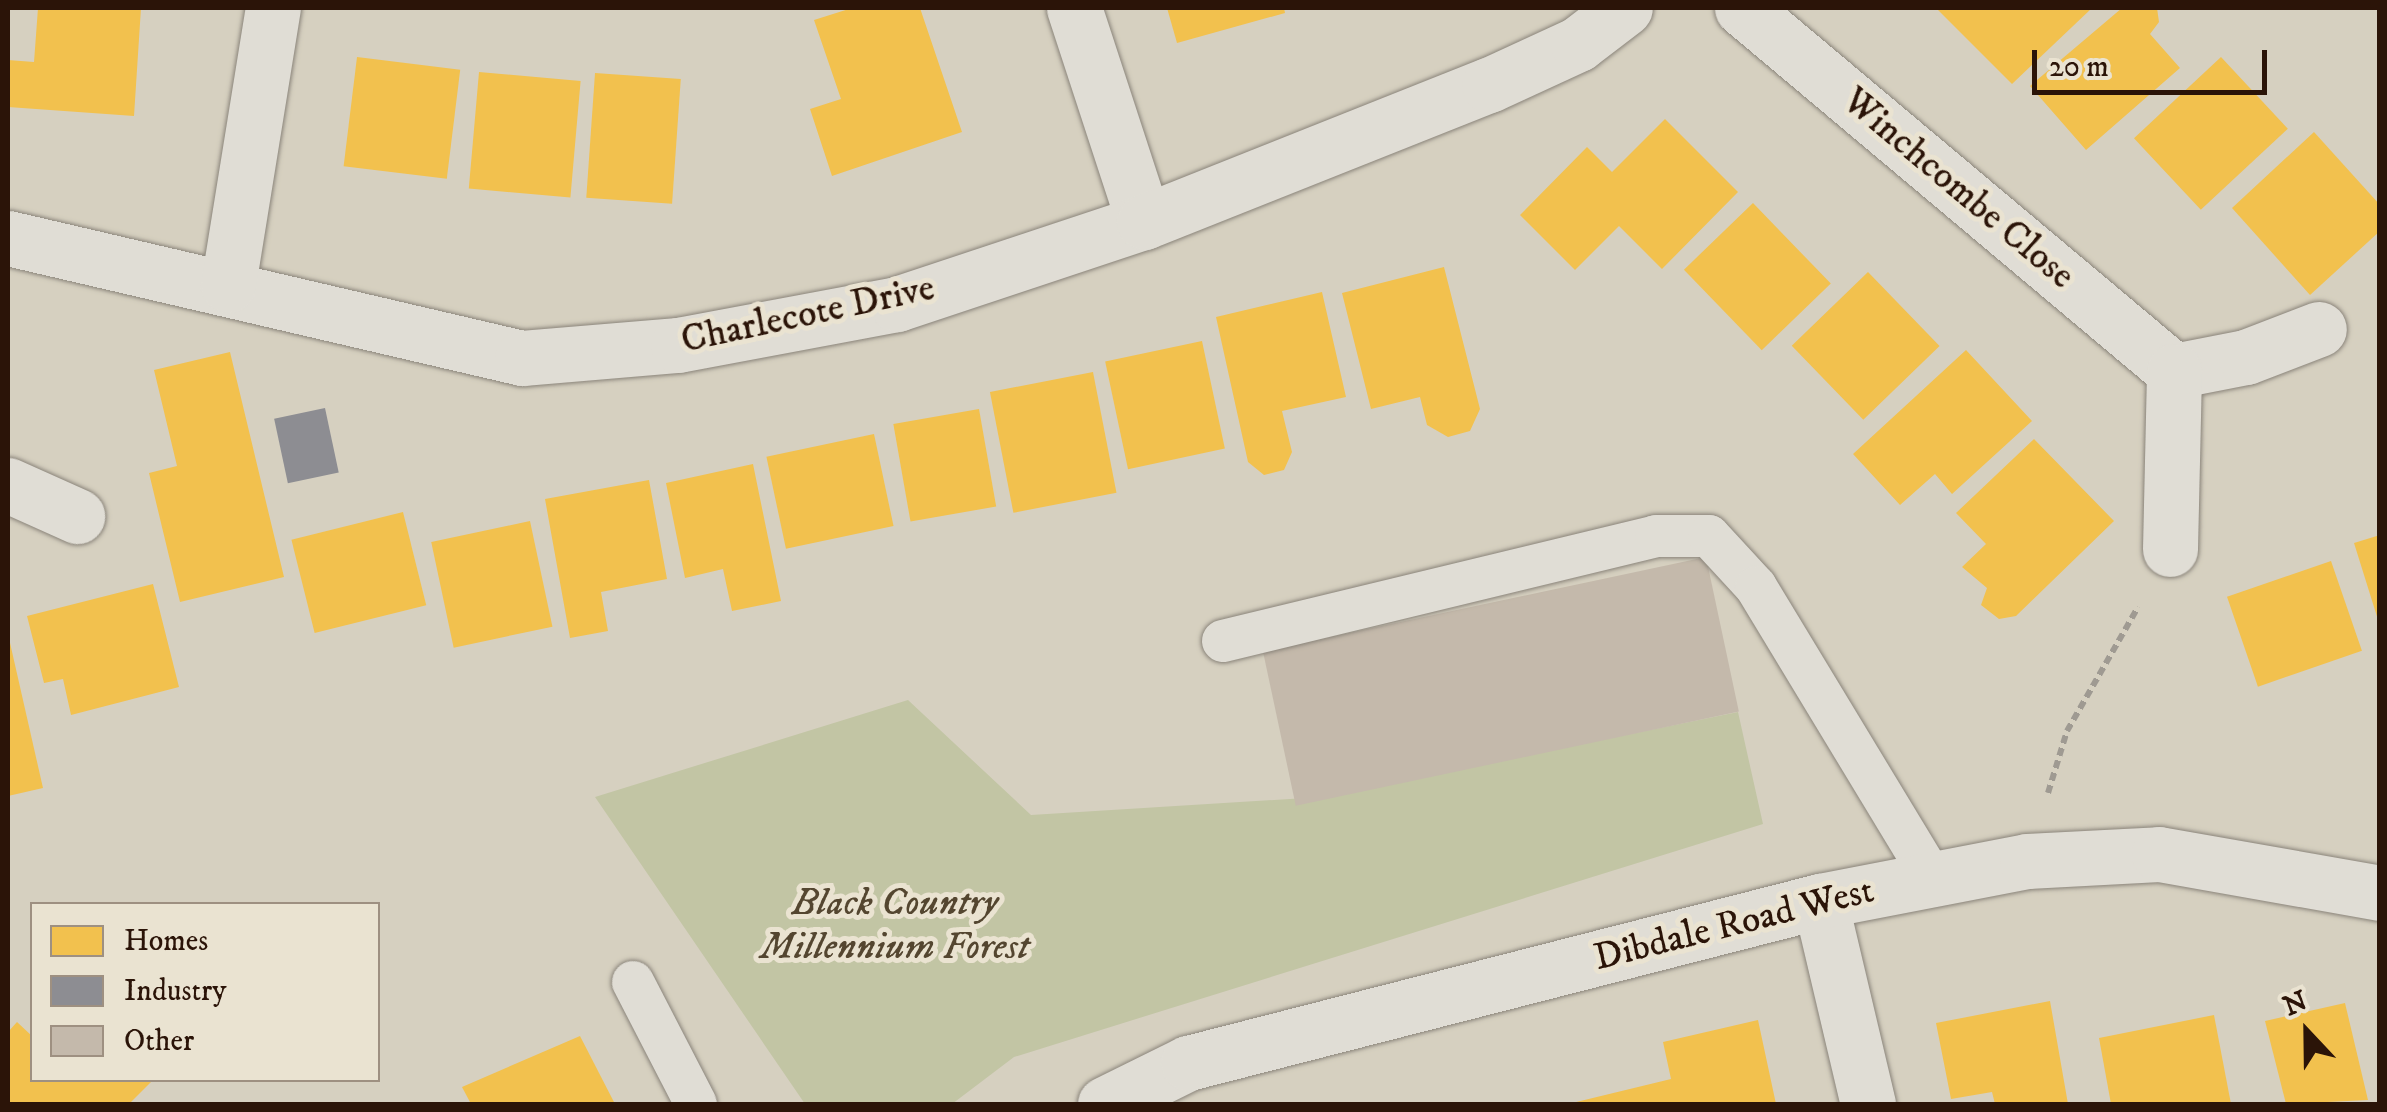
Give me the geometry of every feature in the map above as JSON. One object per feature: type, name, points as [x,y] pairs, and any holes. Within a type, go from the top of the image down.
[{"type":"street","points":[[228,285],[272,8]]},
{"type":"street","points":[[1074,8],[1144,222]]},
{"type":"street","name":"Charlecote Drive","points":[[8,238],[228,285],[522,358],[678,346],[897,304],[1144,222],[1489,86],[1578,44],[1625,8]]},
{"type":"street","name":"Winchcombe Close","points":[[1742,8],[2174,371]]},
{"type":"street","points":[[2170,550],[2174,371],[2246,357],[2319,329]]},
{"type":"street","points":[[8,485],[77,516]]},
{"type":"street","name":"Dibdale Road West","points":[[1105,1104],[1188,1063],[1820,901],[2027,861],[2159,854],[2380,892]]},
{"type":"street","points":[[1820,901],[1868,1104]]},
{"type":"lane","points":[[1223,641],[1656,536],[1709,536],[1756,587],[1932,878]]},
{"type":"lane","points":[[633,982],[696,1104]]},
{"type":"path","points":[[2027,861],[2066,731],[2170,550]]},
{"type":"green space","name":"Black Country Millennium Forest","points":[[908,700],[1031,815],[1322,797],[1738,712],[1763,824],[1014,1057],[952,1104],[805,1104],[595,797]]},
{"type":"building: Homes","points":[[38,8],[141,8],[134,116],[8,107],[8,60],[34,62]]},
{"type":"building: Homes","points":[[852,8],[920,8],[962,132],[832,176],[810,109],[841,99],[814,20]]},
{"type":"building: Homes","points":[[1167,8],[1284,8],[1285,13],[1177,43]]},
{"type":"building: Homes","points":[[1936,8],[2092,8],[2012,84]]},
{"type":"building: Homes","points":[[2122,8],[2157,8],[2159,22],[2150,34],[2180,68],[2086,150],[2030,86]]},
{"type":"building: Homes","points":[[357,57],[460,70],[447,179],[344,166]]},
{"type":"building: Homes","points":[[2221,57],[2288,129],[2201,210],[2134,138]]},
{"type":"building: Homes","points":[[479,72],[581,81],[570,197],[469,189]]},
{"type":"building: Homes","points":[[595,73],[681,79],[672,204],[586,198]]},
{"type":"building: Homes","points":[[1665,119],[1738,192],[1662,269],[1619,226],[1575,270],[1520,215],[1587,147],[1612,172]]},
{"type":"building: Homes","points":[[2314,132],[2380,205],[2380,231],[2310,295],[2232,208]]},
{"type":"building: Homes","points":[[1753,203],[1831,284],[1762,350],[1684,270]]},
{"type":"building: Homes","points":[[1444,267],[1480,409],[1470,431],[1448,437],[1427,425],[1420,397],[1371,409],[1342,293]]},
{"type":"building: Homes","points":[[1868,272],[1940,346],[1863,420],[1792,346]]},
{"type":"building: Homes","points":[[1322,292],[1346,397],[1282,411],[1292,452],[1284,470],[1264,475],[1248,462],[1216,317]]},
{"type":"building: Homes","points":[[1202,341],[1225,449],[1128,469],[1105,362]]},
{"type":"building: Homes","points":[[1966,350],[2032,421],[1952,494],[1935,474],[1900,505],[1853,454]]},
{"type":"building: Homes","points":[[230,352],[284,577],[180,602],[149,473],[177,466],[154,370]]},
{"type":"building: Homes","points":[[1093,372],[1116,493],[1013,513],[990,392]]},
{"type":"building: Homes","points":[[979,409],[996,506],[911,522],[893,424]]},
{"type":"building: Homes","points":[[874,434],[894,526],[786,549],[766,457]]},
{"type":"building: Homes","points":[[2034,439],[2114,521],[2016,616],[1999,619],[1981,605],[1987,588],[1962,567],[1986,544],[1956,513]]},
{"type":"building: Homes","points":[[753,464],[781,601],[732,611],[723,569],[685,578],[666,483]]},
{"type":"building: Homes","points":[[649,480],[667,579],[601,592],[608,631],[570,638],[545,499]]},
{"type":"building: Homes","points":[[403,512],[426,605],[315,633],[291,540]]},
{"type":"building: Homes","points":[[530,521],[552,627],[454,648],[431,542]]},
{"type":"building: Homes","points":[[2380,535],[2380,623],[2379,623],[2354,543]]},
{"type":"building: Homes","points":[[2331,561],[2362,651],[2258,687],[2227,597]]},
{"type":"building: Homes","points":[[153,584],[179,687],[71,715],[63,679],[44,683],[27,616]]},
{"type":"building: Homes","points":[[8,634],[43,788],[8,796]]},
{"type":"building: Homes","points":[[2050,1001],[2068,1104],[1995,1104],[1992,1092],[1951,1099],[1936,1023]]},
{"type":"building: Homes","points":[[2345,1003],[2368,1100],[2286,1104],[2265,1021]]},
{"type":"building: Homes","points":[[2214,1015],[2231,1104],[2111,1104],[2099,1038]]},
{"type":"building: Homes","points":[[1758,1020],[1776,1104],[1568,1104],[1671,1079],[1663,1042]]},
{"type":"building: Homes","points":[[17,1022],[30,1034],[30,1082],[151,1082],[129,1104],[8,1104],[8,1032]]},
{"type":"building: Homes","points":[[580,1036],[615,1104],[471,1104],[462,1087]]},
{"type":"building: Industry","points":[[325,408],[339,473],[288,483],[274,419]]},
{"type":"building: Other","points":[[1706,557],[1739,712],[1296,806],[1263,651]]}]
